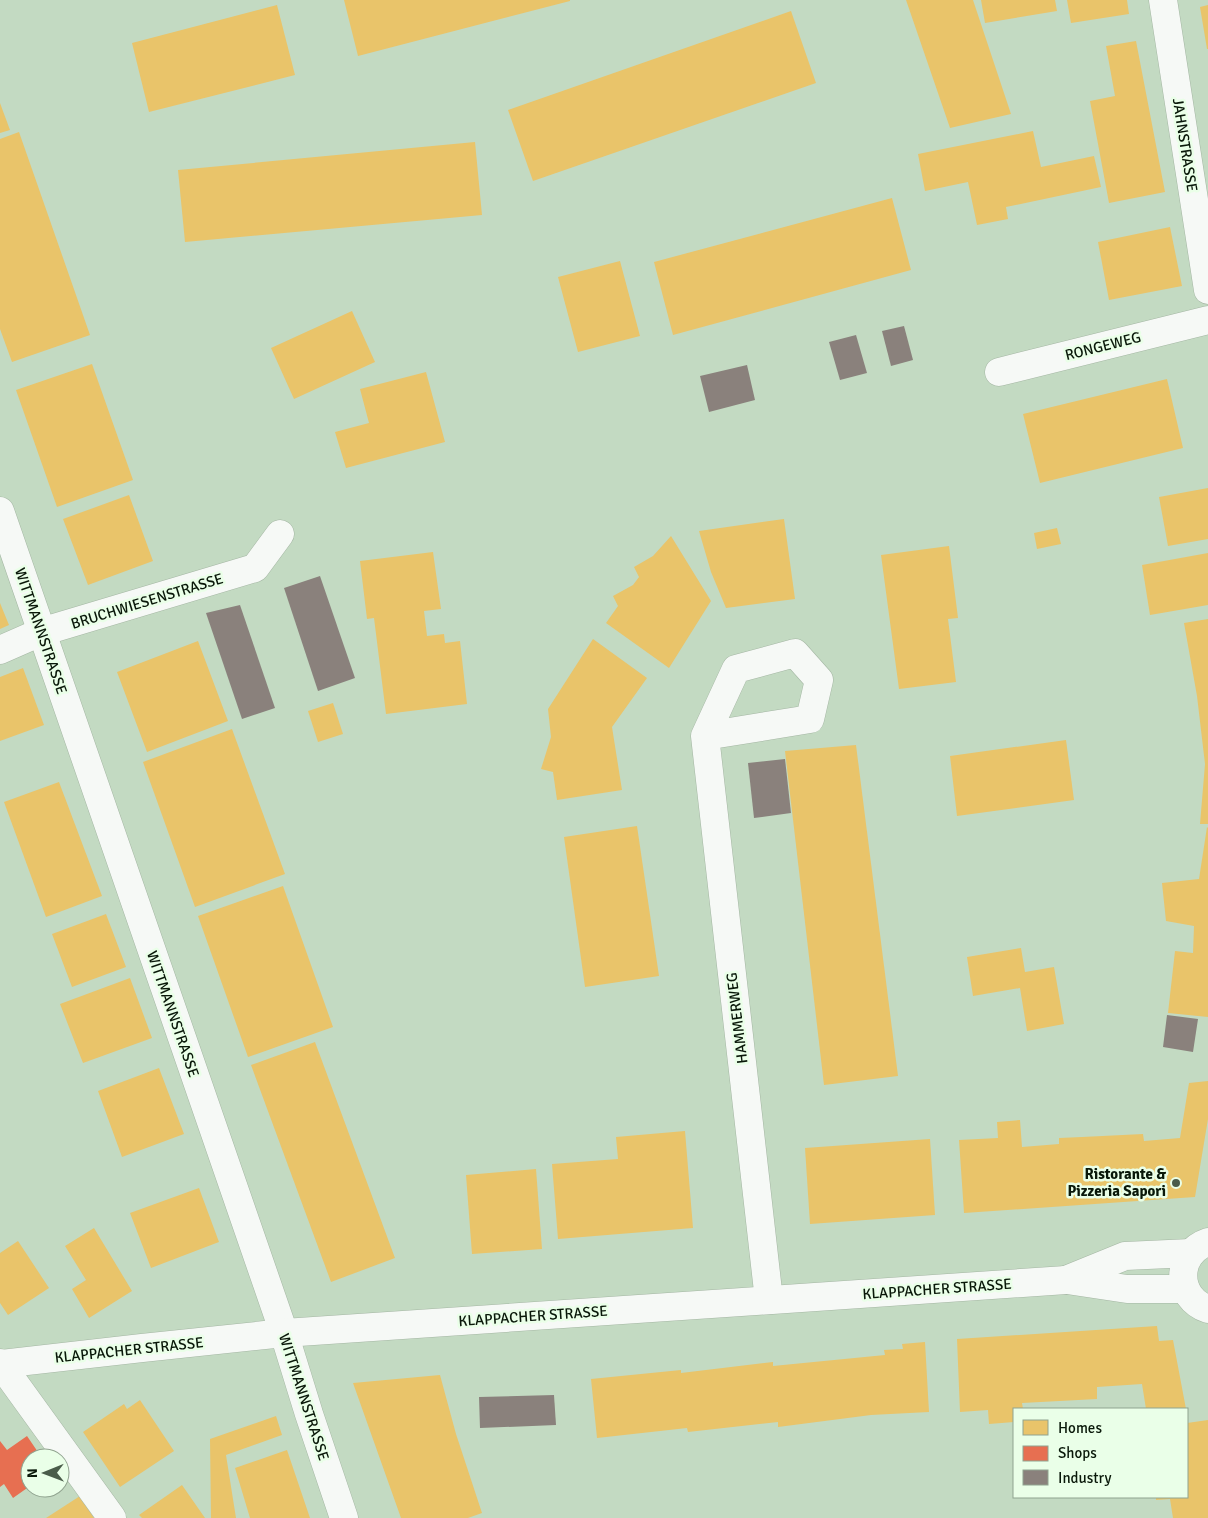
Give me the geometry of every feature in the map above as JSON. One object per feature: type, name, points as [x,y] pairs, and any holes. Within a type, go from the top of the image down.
[{"type":"street","name":"JAHNSTRASSE","points":[[1163,0],[1208,290]]},
{"type":"street","name":"RONGEWEG","points":[[999,372],[1208,320]]},
{"type":"street","name":"WITTMANNSTRASSE","points":[[0,511],[284,1333],[344,1518]]},
{"type":"street","name":"BRUCHWIESENSTRASSE","points":[[0,650],[41,632],[254,568],[280,534]]},
{"type":"street","name":"HAMMERWEG","points":[[705,736],[769,1300]]},
{"type":"street","name":"KLAPPACHER STRASSE","points":[[0,1364],[284,1333],[1066,1280],[1127,1289],[1185,1289],[1183,1276],[1185,1264],[1199,1248]]},
{"type":"street","name":"KLAPPACHER STRASSE","points":[[1066,1280],[1125,1256],[1199,1248]]},
{"type":"street","points":[[1185,1289],[1197,1304],[1207,1310]]},
{"type":"street","points":[[0,1364],[112,1518]]},
{"type":"building: Homes","points":[[344,0],[570,0],[570,1],[358,56]]},
{"type":"building: Homes","points":[[906,0],[973,0],[1011,114],[950,128]]},
{"type":"building: Homes","points":[[981,0],[1055,0],[1057,11],[985,23]]},
{"type":"building: Homes","points":[[1067,0],[1127,0],[1129,14],[1071,23]]},
{"type":"building: Homes","points":[[277,5],[295,75],[149,112],[132,43]]},
{"type":"building: Homes","points":[[1208,5],[1208,49],[1207,49],[1200,7]]},
{"type":"building: Homes","points":[[791,11],[816,83],[533,181],[508,110]]},
{"type":"building: Homes","points":[[1136,41],[1165,192],[1109,203],[1090,101],[1115,96],[1106,46]]},
{"type":"building: Homes","points":[[0,103],[10,130],[0,133]]},
{"type":"building: Homes","points":[[1033,131],[1041,167],[1094,156],[1101,187],[1006,207],[1008,219],[977,225],[968,182],[925,191],[918,154]]},
{"type":"building: Homes","points":[[19,132],[90,335],[12,362],[0,329],[0,139]]},
{"type":"building: Homes","points":[[475,142],[482,215],[185,242],[178,170]]},
{"type":"building: Homes","points":[[892,198],[911,270],[673,335],[654,262]]},
{"type":"building: Homes","points":[[1170,227],[1182,286],[1109,300],[1098,242]]},
{"type":"building: Homes","points":[[620,261],[640,336],[578,352],[558,277]]},
{"type":"building: Homes","points":[[352,311],[375,362],[294,399],[271,348]]},
{"type":"building: Homes","points":[[92,364],[133,480],[57,507],[16,390]]},
{"type":"building: Homes","points":[[426,372],[445,442],[346,468],[335,432],[369,423],[360,389]]},
{"type":"building: Homes","points":[[1167,379],[1183,448],[1040,483],[1023,414]]},
{"type":"building: Homes","points":[[1208,488],[1208,539],[1168,546],[1159,497]]},
{"type":"building: Homes","points":[[129,495],[153,561],[88,585],[63,519]]},
{"type":"building: Homes","points":[[784,519],[795,599],[726,608],[711,572],[699,531]]},
{"type":"building: Homes","points":[[1057,528],[1061,544],[1037,549],[1034,533]]},
{"type":"building: Homes","points":[[671,536],[711,601],[669,668],[606,623],[618,606],[613,596],[633,585],[639,577],[634,567],[653,556]]},
{"type":"building: Homes","points":[[949,546],[958,618],[948,619],[956,682],[899,689],[881,555]]},
{"type":"building: Homes","points":[[433,552],[441,609],[424,611],[427,636],[444,634],[445,643],[460,641],[467,704],[386,714],[374,618],[367,619],[360,561]]},
{"type":"building: Homes","points":[[1208,553],[1208,605],[1150,615],[1142,565]]},
{"type":"building: Homes","points":[[0,603],[9,625],[0,629]]},
{"type":"building: Homes","points":[[1208,619],[1208,824],[1200,824],[1205,764],[1197,696],[1184,623]]},
{"type":"building: Homes","points":[[593,639],[647,678],[612,727],[622,790],[557,800],[553,772],[541,769],[551,737],[548,709]]},
{"type":"building: Homes","points":[[198,641],[228,721],[147,752],[117,672]]},
{"type":"building: Homes","points":[[23,668],[44,725],[0,741],[0,677]]},
{"type":"building: Homes","points":[[333,703],[343,734],[318,742],[308,711]]},
{"type":"building: Homes","points":[[232,729],[285,874],[195,907],[143,762]]},
{"type":"building: Homes","points":[[1066,740],[1074,800],[957,816],[950,756]]},
{"type":"building: Homes","points":[[856,745],[898,1076],[824,1085],[785,751]]},
{"type":"building: Homes","points":[[59,782],[102,896],[46,917],[4,802]]},
{"type":"building: Homes","points":[[637,826],[659,976],[585,987],[564,837]]},
{"type":"building: Homes","points":[[1207,827],[1208,1017],[1168,1013],[1175,951],[1193,953],[1194,926],[1166,921],[1162,883],[1199,879]]},
{"type":"building: Homes","points":[[283,886],[333,1027],[248,1057],[198,916]]},
{"type":"building: Homes","points":[[106,914],[126,967],[72,987],[52,934]]},
{"type":"building: Homes","points":[[1021,948],[1025,972],[1054,967],[1064,1024],[1027,1031],[1020,988],[973,996],[967,957]]},
{"type":"building: Homes","points":[[130,978],[152,1038],[83,1063],[60,1004]]},
{"type":"building: Homes","points":[[315,1042],[395,1258],[331,1282],[251,1065]]},
{"type":"building: Homes","points":[[159,1068],[184,1134],[122,1157],[98,1091]]},
{"type":"building: Homes","points":[[1208,1081],[1208,1119],[1195,1197],[964,1213],[959,1140],[998,1138],[997,1122],[1020,1120],[1022,1147],[1059,1144],[1059,1138],[1143,1134],[1144,1141],[1180,1138],[1189,1083]]},
{"type":"building: Homes","points":[[685,1131],[693,1228],[558,1239],[552,1164],[618,1159],[616,1137]]},
{"type":"building: Homes","points":[[930,1139],[935,1215],[810,1224],[805,1148]]},
{"type":"building: Homes","points":[[536,1169],[542,1249],[472,1254],[466,1175]]},
{"type":"building: Homes","points":[[199,1188],[219,1242],[151,1268],[130,1213]]},
{"type":"building: Homes","points":[[94,1228],[132,1291],[89,1318],[72,1289],[86,1280],[65,1246]]},
{"type":"building: Homes","points":[[18,1241],[49,1288],[8,1315],[0,1303],[0,1253]]},
{"type":"building: Homes","points":[[1157,1326],[1159,1341],[1173,1340],[1186,1408],[1146,1408],[1142,1384],[1097,1387],[1097,1399],[1022,1403],[1023,1408],[1013,1408],[1013,1422],[989,1424],[988,1410],[960,1412],[957,1339]]},
{"type":"building: Homes","points":[[925,1342],[929,1412],[871,1415],[778,1427],[778,1422],[688,1432],[687,1428],[597,1438],[591,1379],[681,1370],[681,1373],[773,1362],[773,1366],[885,1355],[884,1350],[903,1349],[902,1344]]},
{"type":"building: Homes","points":[[440,1375],[456,1434],[482,1513],[468,1518],[401,1518],[353,1383]]},
{"type":"building: Homes","points":[[140,1400],[174,1451],[120,1487],[83,1432],[124,1404],[127,1409]]},
{"type":"building: Homes","points":[[276,1416],[282,1435],[226,1455],[236,1518],[211,1518],[210,1439]]},
{"type":"building: Homes","points":[[1208,1420],[1208,1518],[1173,1518],[1170,1499],[1156,1500],[1156,1498],[1188,1498],[1188,1423]]},
{"type":"building: Homes","points":[[287,1450],[310,1518],[250,1518],[235,1468]]},
{"type":"building: Homes","points":[[182,1485],[205,1518],[142,1518],[139,1515]]},
{"type":"building: Homes","points":[[80,1496],[94,1518],[46,1518]]},
{"type":"building: Shops","points":[[27,1436],[35,1448],[20,1448],[20,1493],[13,1498],[4,1484],[0,1487],[0,1441],[7,1450]]},
{"type":"building: Industry","points":[[904,326],[913,360],[891,366],[882,331]]},
{"type":"building: Industry","points":[[856,335],[867,373],[840,380],[829,342]]},
{"type":"building: Industry","points":[[747,365],[755,400],[709,412],[700,376]]},
{"type":"building: Industry","points":[[320,576],[355,678],[318,691],[284,588]]},
{"type":"building: Industry","points":[[240,605],[275,708],[242,719],[206,613]]},
{"type":"building: Industry","points":[[785,759],[791,813],[754,818],[748,763]]},
{"type":"building: Industry","points":[[1167,1015],[1198,1019],[1193,1052],[1163,1047]]},
{"type":"building: Industry","points":[[554,1395],[556,1425],[480,1428],[479,1397]]},
{"type":"place","name":"Ristorante & Pizzeria Sapori","points":[[1176,1183]]}]
